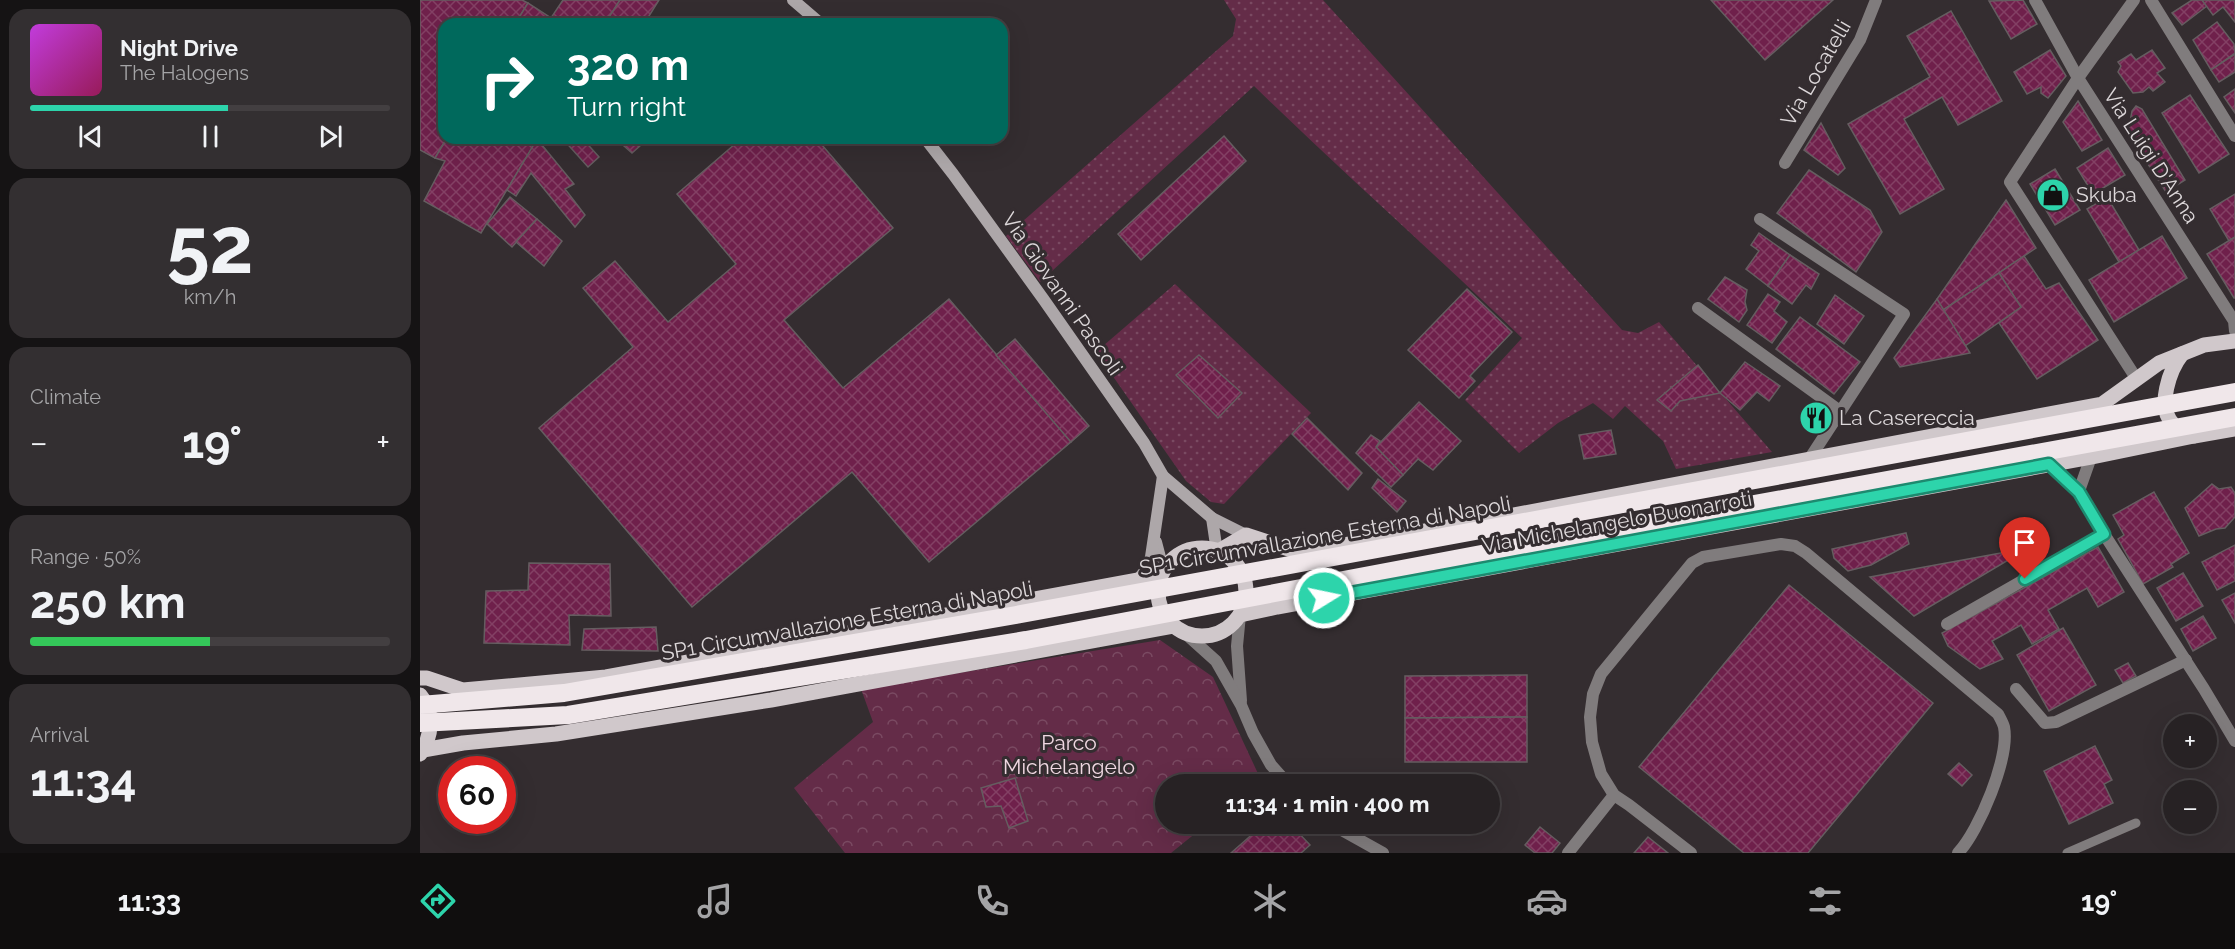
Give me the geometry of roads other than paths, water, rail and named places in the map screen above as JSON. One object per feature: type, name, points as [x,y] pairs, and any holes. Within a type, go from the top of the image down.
[{"type":"highway","name":"SP1 Circumvallazione Esterna di Napoli","points":[[420,705],[564,693],[1004,617],[2235,392]]},
{"type":"highway","points":[[420,723],[568,715],[1026,640],[1545,542],[2235,417]]},
{"type":"main road","points":[[1217,552],[1246,535],[1289,549],[1309,551],[1466,524],[2102,404],[2159,363],[2204,345],[2235,340]]},
{"type":"main road","points":[[2182,354],[2169,376],[2166,390],[2167,413],[2172,423],[2194,436]]},
{"type":"main road","name":"Via Michelangelo Buonarroti","points":[[1240,615],[1289,604],[2235,429]]},
{"type":"main road","points":[[422,752],[462,743],[556,734],[771,700],[1180,630],[1201,636],[1216,634],[1230,627],[1240,615],[1246,601],[1247,585],[1242,570],[1232,558],[1206,547],[1182,552],[1171,559],[1161,573],[1157,593],[1159,605],[1165,616],[1180,630]]},
{"type":"main road","points":[[420,678],[427,678],[464,690],[606,677],[1138,580],[1161,573]]},
{"type":"main road","points":[[420,695],[425,701],[430,719],[430,735],[422,752]]},
{"type":"street","points":[[793,0],[814,18]]},
{"type":"street","name":"Via Locatelli","points":[[1785,163],[1860,40],[1876,0]]},
{"type":"street","name":"Via Luigi D'Anna","points":[[2035,0],[2078,78],[2234,321],[2235,331]]},
{"type":"street","points":[[2134,0],[2086,66],[2010,182],[2136,378]]},
{"type":"street","points":[[2151,0],[2235,136]]},
{"type":"street","name":"Via Giovanni Pascoli","points":[[930,144],[1044,300],[1144,443],[1163,476],[1212,518],[1246,535]]},
{"type":"street","points":[[1760,219],[1904,314],[1810,458]]},
{"type":"street","points":[[1698,308],[1840,411]]},
{"type":"street","points":[[2079,492],[2091,457]]},
{"type":"street","points":[[2049,464],[2079,492],[2235,741]]},
{"type":"street","points":[[1138,580],[1148,567],[1155,537],[1163,476]]},
{"type":"street","points":[[1212,518],[1217,552]]},
{"type":"street","points":[[1947,624],[2104,534]]},
{"type":"street","points":[[1155,537],[1161,573]]},
{"type":"street","points":[[1691,853],[1614,795],[1601,774],[1592,742],[1593,694],[1601,674],[1692,563],[1703,557],[1781,544],[1795,546],[1806,553],[1998,714],[2004,726],[2005,744],[1990,800],[1959,853]]},
{"type":"street","points":[[1240,615],[1237,646],[1241,705]]},
{"type":"street","points":[[1180,630],[1216,661],[1241,705],[1253,733],[1271,765],[1279,774]]},
{"type":"street","points":[[2016,689],[2045,723],[2056,722],[2186,660]]},
{"type":"street","points":[[1568,853],[1614,795]]},
{"type":"street","points":[[1349,834],[1383,853]]},
{"type":"lane","points":[[2067,853],[2136,823]]},
{"type":"place","name":"Skuba","points":[[2053,195]]},
{"type":"place","name":"La Casereccia","points":[[1816,418]]},
{"type":"park label","name":"Parco Michelangelo","points":[[1069,755]]}]
